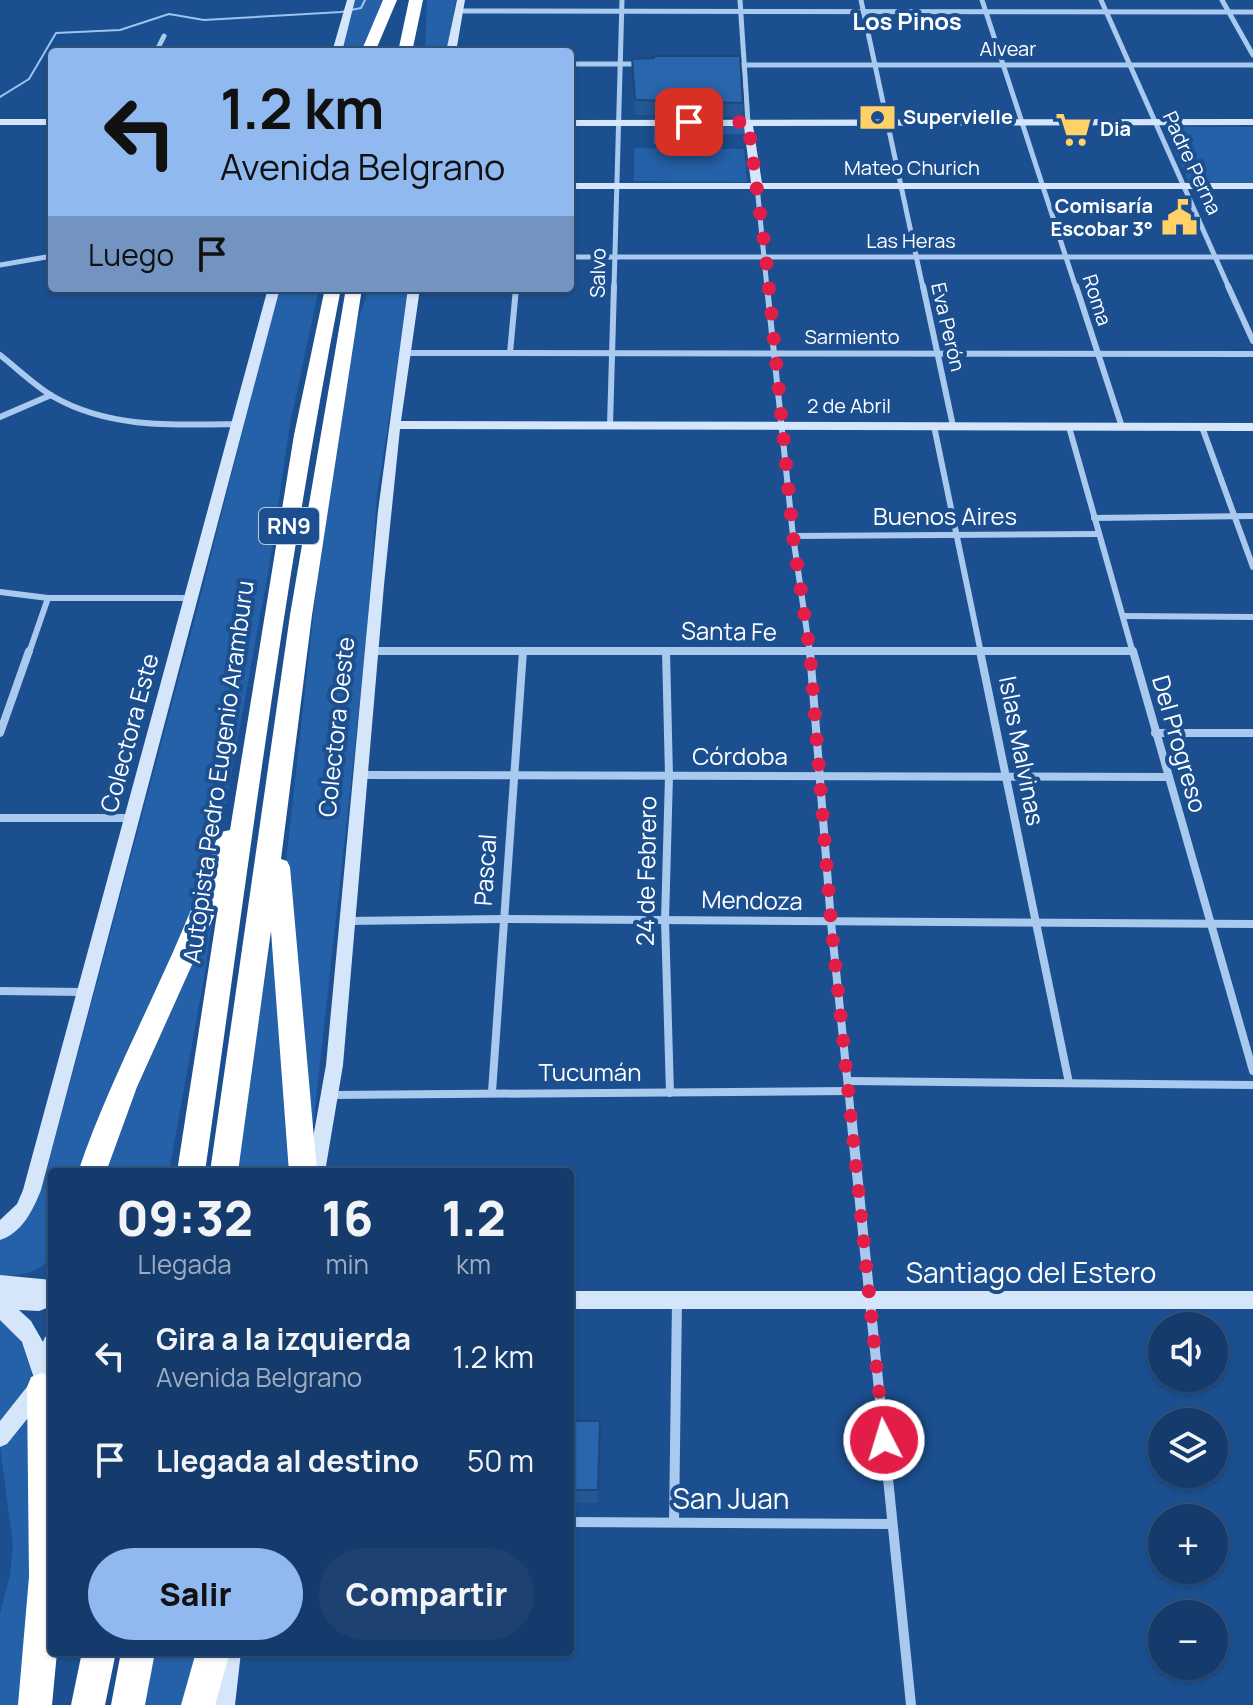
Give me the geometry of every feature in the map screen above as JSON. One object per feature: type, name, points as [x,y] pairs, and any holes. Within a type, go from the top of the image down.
[{"type":"highway","points":[[370,48],[390,0]]},
{"type":"highway","points":[[390,39],[398,0]]},
{"type":"highway","points":[[406,48],[416,0]]},
{"type":"highway","points":[[422,43],[423,0]]},
{"type":"highway","name":"RN9","points":[[225,1168],[307,570],[353,292]]},
{"type":"highway","points":[[347,324],[360,292]]},
{"type":"highway","name":"Autopista Pedro Eugenio Aramburu","points":[[192,1168],[228,937],[253,747],[303,435],[330,294]]},
{"type":"highway","points":[[286,737],[278,873],[303,1168]]},
{"type":"highway","points":[[93,1168],[111,1120],[210,897],[225,855],[253,747]]},
{"type":"highway","points":[[35,1705],[46,1577],[42,1387]]},
{"type":"highway","points":[[88,1705],[98,1656]]},
{"type":"highway","points":[[128,1705],[137,1656]]},
{"type":"highway","points":[[198,1705],[212,1656]]},
{"type":"street","name":"Salvo","points":[[610,425],[622,0]]},
{"type":"street","points":[[740,0],[748,122],[766,258],[793,536],[810,653],[831,922],[911,1705]]},
{"type":"street","name":"Eva Perón","points":[[861,0],[953,426]]},
{"type":"street","name":"Roma","points":[[982,0],[1122,427]]},
{"type":"street","name":"Padre Perna","points":[[1101,0],[1253,341]]},
{"type":"street","points":[[1222,0],[1253,55]]},
{"type":"street","points":[[452,48],[460,5],[622,11],[1253,12]]},
{"type":"street","points":[[338,48],[349,7]]},
{"type":"street","points":[[158,48],[164,36]]},
{"type":"street","points":[[574,64],[651,64]]},
{"type":"street","name":"Alvear","points":[[714,65],[1253,65]]},
{"type":"street","points":[[0,122],[48,122]]},
{"type":"street","points":[[574,123],[1253,122]]},
{"type":"street","name":"Mateo Churich","points":[[574,186],[1253,186]]},
{"type":"street","points":[[0,265],[48,257]]},
{"type":"street","name":"Las Heras","points":[[574,257],[1253,257]]},
{"type":"street","name":"Colectora Este","points":[[0,1232],[21,1213],[32,1190],[273,292]]},
{"type":"street","name":"Colectora Oeste","points":[[317,1168],[330,1095],[372,651],[413,292]]},
{"type":"street","points":[[510,353],[516,292]]},
{"type":"street","name":"Sarmiento","points":[[404,353],[1253,354]]},
{"type":"street","points":[[0,355],[51,395],[79,408],[119,420],[238,424]]},
{"type":"street","points":[[0,417],[51,395]]},
{"type":"street","name":"2 de Abril","points":[[396,425],[1253,427]]},
{"type":"street","name":"Islas Malvinas","points":[[934,426],[1069,1083]]},
{"type":"street","name":"Del Progreso","points":[[1069,427],[1253,1071]]},
{"type":"street","points":[[1202,427],[1253,567]]},
{"type":"street","points":[[1094,518],[1253,516]]},
{"type":"street","name":"Buenos Aires","points":[[793,536],[1098,534]]},
{"type":"street","points":[[0,592],[48,598],[192,598]]},
{"type":"street","points":[[0,733],[48,598]]},
{"type":"street","points":[[1123,616],[1253,617]]},
{"type":"street","name":"24 de Febrero","points":[[666,650],[669,776],[665,920],[670,1093]]},
{"type":"street","name":"Santa Fe","points":[[372,651],[1132,651]]},
{"type":"street","name":"Pascal","points":[[492,1092],[523,651]]},
{"type":"street","points":[[1155,733],[1253,733]]},
{"type":"street","name":"Córdoba","points":[[360,775],[1168,777]]},
{"type":"street","points":[[0,818],[131,818]]},
{"type":"street","name":"Mendoza","points":[[347,921],[503,919],[1253,924]]},
{"type":"street","points":[[0,991],[83,992]]},
{"type":"street","name":"Tucumán","points":[[330,1095],[670,1093],[849,1086],[1069,1083],[1253,1085]]},
{"type":"street","points":[[0,1284],[48,1289]]},
{"type":"street","points":[[0,1301],[39,1302],[48,1299]]},
{"type":"street","name":"Santiago del Estero","points":[[574,1300],[1253,1300]]},
{"type":"street","points":[[674,1522],[677,1301]]},
{"type":"street","points":[[0,1309],[21,1324],[31,1337],[42,1369],[42,1387]]},
{"type":"street","points":[[0,1437],[42,1387],[48,1361]]},
{"type":"street","name":"San Juan","points":[[574,1522],[892,1524]]},
{"type":"street","points":[[223,1705],[229,1656]]},
{"type":"shaded area","points":[[355,0],[386,0],[365,48],[343,48]]},
{"type":"shaded area","points":[[427,0],[456,0],[448,48],[425,48]]},
{"type":"shaded area","points":[[653,124],[747,124],[748,134],[714,134],[714,144],[653,144]]},
{"type":"shaded area","points":[[1253,127],[1253,184],[1189,182],[1164,129]]},
{"type":"shaded area","points":[[634,148],[744,149],[747,182],[634,181]]},
{"type":"shaded area","points":[[278,292],[318,292],[290,424],[269,567],[216,858],[81,1168],[48,1168],[48,1260],[29,1272],[0,1276],[0,1240],[27,1217],[42,1187],[196,614]]},
{"type":"shaded area","points":[[368,292],[409,292],[377,494],[366,646],[311,1145],[286,862],[320,555],[354,332]]},
{"type":"shaded area","points":[[214,905],[170,1168],[104,1168]]},
{"type":"shaded area","points":[[273,930],[291,1168],[234,1168]]},
{"type":"shaded area","points":[[0,1316],[24,1347],[32,1370],[23,1392],[0,1423]]},
{"type":"shaded area","points":[[32,1409],[34,1503],[21,1705],[0,1705],[0,1614],[10,1575],[13,1545],[0,1446]]},
{"type":"shaded area","points":[[152,1656],[201,1656],[188,1705],[144,1705]]},
{"type":"building","points":[[653,56],[740,56],[743,103],[635,100],[632,59]]},
{"type":"building","points":[[574,1421],[600,1421],[598,1490],[574,1490]]},
{"type":"waterway","points":[[0,97],[29,79],[56,33],[120,30],[169,14],[204,20],[341,12],[361,8],[365,0]]},
{"type":"place","name":"Supervielle","points":[[877,117]]},
{"type":"place","name":"Dia","points":[[1074,129]]},
{"type":"place","name":"Comisaría Escobar 3°","points":[[1179,217]]},
{"type":"district","name":"Los Pinos","points":[[907,22]]},
{"type":"route","points":[[689,122],[748,122],[766,258],[793,536],[810,653],[831,922],[884,1440]]}]
